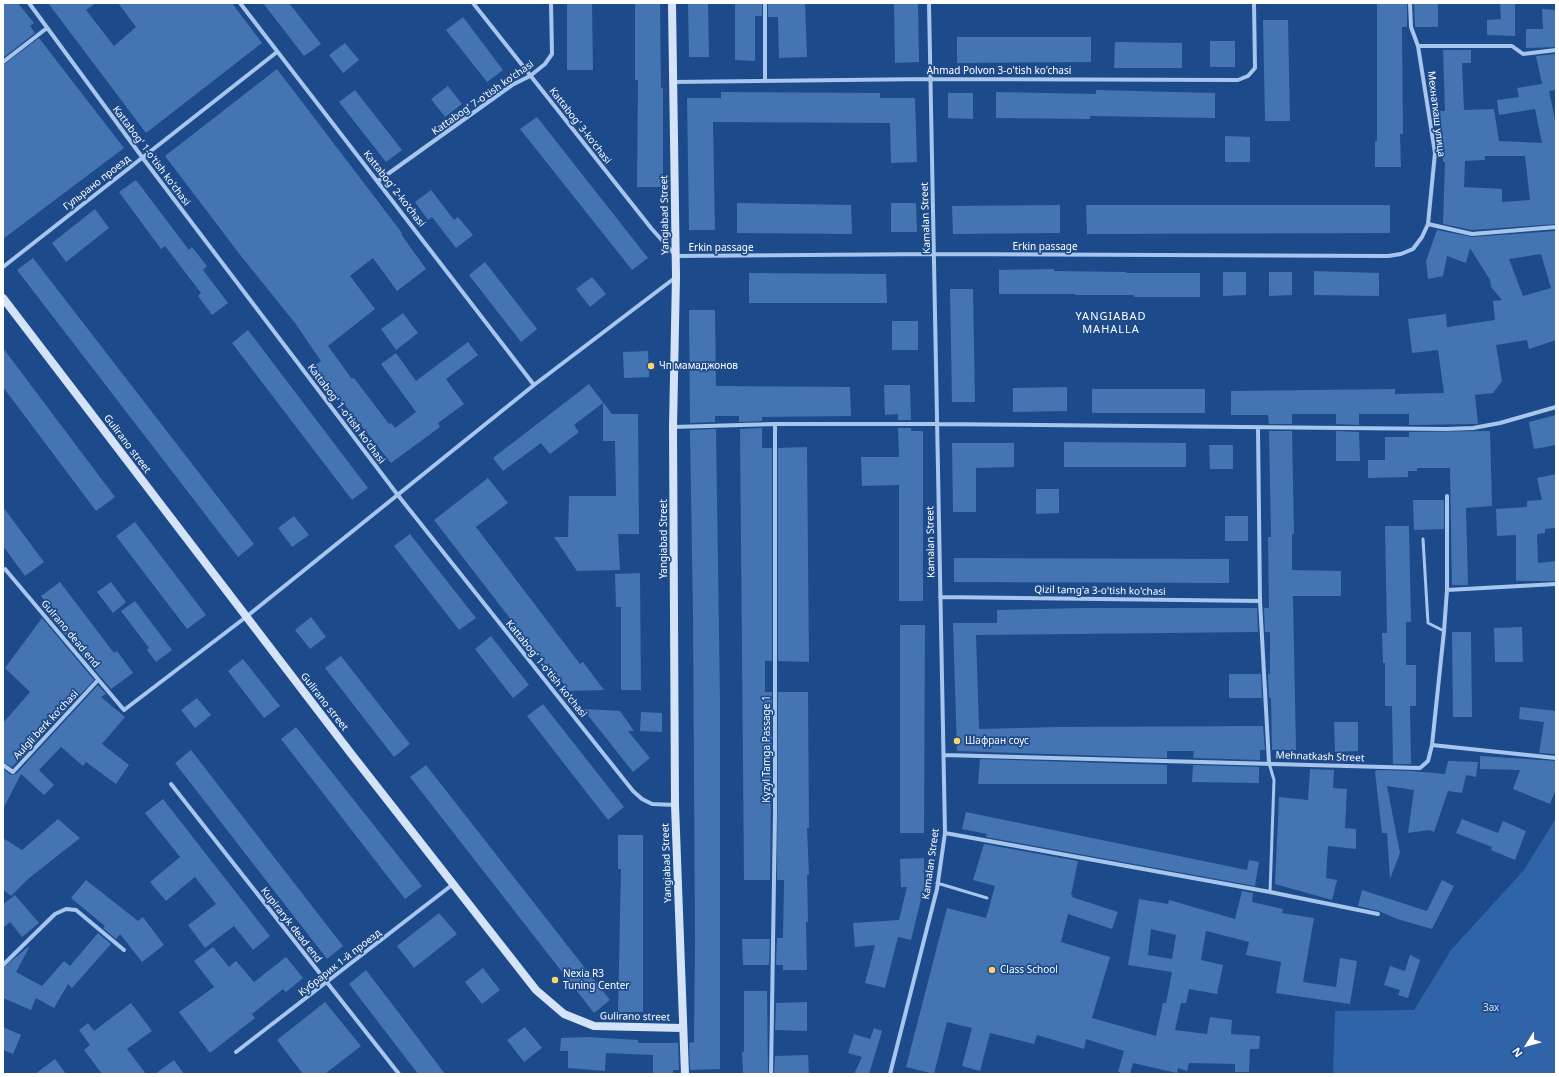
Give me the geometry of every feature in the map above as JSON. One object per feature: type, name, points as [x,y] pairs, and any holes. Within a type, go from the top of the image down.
[{"type":"street","name":"Kattabog' 1-o'tish ko'chasi","points":[[29,3],[142,157],[396,494],[633,791],[642,799],[652,804],[675,805]]},
{"type":"street","name":"Kattabog' 2-ko'chasi","points":[[240,3],[534,385]]},
{"type":"street","name":"Kattabog' 3-ko'chasi","points":[[473,3],[651,228],[676,256]]},
{"type":"street","name":"Kattabog' 7-o'tish ko'chasi","points":[[378,181],[512,85],[530,76],[545,64],[552,54],[551,3]]},
{"type":"street","name":"Yangiabad Street","points":[[672,3],[676,256],[673,426],[675,805],[682,1028],[685,1074]]},
{"type":"street","points":[[765,3],[765,81]]},
{"type":"street","name":"Kamalan Street","points":[[890,1074],[937,883],[945,833],[935,254],[929,79],[929,3]]},
{"type":"street","name":"Ahmad Polvon 3-o'tish ko'chasi","points":[[673,82],[929,79],[1238,80],[1248,76],[1254,68],[1254,3]]},
{"type":"street","name":"Мехнаткаш улица","points":[[1410,3],[1410,26],[1418,46],[1435,154],[1428,224],[1422,237],[1412,249]]},
{"type":"street","points":[[3,62],[47,28]]},
{"type":"street","points":[[1418,46],[1512,46],[1523,54],[1556,50]]},
{"type":"street","name":"Гульрано проезд","points":[[3,267],[277,52]]},
{"type":"street","points":[[1428,224],[1472,234],[1556,227]]},
{"type":"street","name":"Erkin passage","points":[[676,256],[935,254],[1388,256],[1402,254],[1412,249]]},
{"type":"street","points":[[246,618],[396,494],[534,385],[676,276]]},
{"type":"street","name":"Gulirano street","points":[[3,298],[246,618],[452,885],[536,990],[564,1014],[581,1022],[606,1027],[682,1028]]},
{"type":"street","points":[[673,426],[775,424],[938,424],[1258,428],[1466,428],[1500,423],[1556,407]]},
{"type":"street","name":"Kyzyl Tamga Passage 1","points":[[771,1074],[775,814],[775,424]]},
{"type":"street","points":[[1258,428],[1260,601],[1270,763]]},
{"type":"street","name":"Mehnatkash Street","points":[[944,755],[1420,768],[1428,760],[1432,745],[1444,630],[1447,590],[1447,496]]},
{"type":"street","name":"Gulrano dead end","points":[[5,569],[124,710],[246,618]]},
{"type":"street","points":[[1447,590],[1556,584]]},
{"type":"street","name":"Qizil tamg'a 3-o'tish ko'chasi","points":[[940,597],[1260,601]]},
{"type":"street","name":"Aulgli berk koʻchasi","points":[[3,765],[13,772],[98,680]]},
{"type":"street","points":[[1432,745],[1556,758]]},
{"type":"street","name":"Kupiraryk dead end","points":[[171,784],[399,1074]]},
{"type":"street","points":[[945,833],[1270,892],[1378,914]]},
{"type":"street","name":"Кубрарик 1-й проезд","points":[[236,1052],[452,885]]},
{"type":"street","points":[[3,965],[55,914],[66,909],[76,910],[124,950]]},
{"type":"lane","points":[[1423,539],[1428,623],[1444,630]]},
{"type":"lane","points":[[1270,763],[1274,780],[1270,892]]},
{"type":"lane","points":[[937,883],[987,898]]},
{"type":"green space","name":"Зах","points":[[1556,818],[1556,1074],[1333,1074],[1335,1011],[1414,1010],[1451,950],[1524,870]]},
{"type":"building","points":[[3,3],[18,3],[34,23],[30,26],[35,33],[3,58]]},
{"type":"building","points":[[48,3],[96,3],[86,10],[114,46],[136,27],[118,3],[232,3],[262,43],[146,133]]},
{"type":"building","points":[[263,3],[289,3],[321,44],[304,56]]},
{"type":"building","points":[[567,3],[592,3],[593,70],[567,70]]},
{"type":"building","points":[[635,3],[660,3],[661,88],[663,88],[663,187],[637,187],[638,80],[635,80]]},
{"type":"building","points":[[688,3],[708,3],[709,57],[689,57]]},
{"type":"building","points":[[735,3],[762,3],[762,16],[755,16],[755,61],[735,60]]},
{"type":"building","points":[[768,3],[805,3],[807,57],[779,58],[778,17],[768,17]]},
{"type":"building","points":[[894,3],[918,3],[919,62],[895,63]]},
{"type":"building","points":[[1377,3],[1407,3],[1407,27],[1402,27],[1403,134],[1400,134],[1401,167],[1375,167],[1375,141],[1377,141]]},
{"type":"building","points":[[1414,3],[1438,3],[1438,27],[1415,27]]},
{"type":"building","points":[[1500,3],[1515,3],[1515,36],[1487,35],[1487,20],[1501,19]]},
{"type":"building","points":[[1542,9],[1556,10],[1556,47],[1526,48],[1526,29],[1543,29]]},
{"type":"building","points":[[463,17],[503,70],[487,82],[446,30]]},
{"type":"building","points":[[1263,20],[1288,20],[1290,121],[1265,121]]},
{"type":"building","points":[[957,37],[1091,37],[1091,62],[957,63]]},
{"type":"building","points":[[39,38],[124,148],[3,239],[3,65]]},
{"type":"building","points":[[1210,41],[1235,41],[1235,67],[1210,67]]},
{"type":"building","points":[[1115,42],[1182,43],[1182,68],[1114,68]]},
{"type":"building","points":[[345,43],[359,60],[343,73],[329,55]]},
{"type":"building","points":[[1443,50],[1471,50],[1471,63],[1462,63],[1464,110],[1494,109],[1499,141],[1542,143],[1535,109],[1499,115],[1497,100],[1519,97],[1517,88],[1542,84],[1536,56],[1556,54],[1556,90],[1549,91],[1556,124],[1556,224],[1472,230],[1443,224],[1445,162],[1443,162],[1440,111],[1445,111]],"holes":[[[1485,156],[1525,156],[1530,200],[1502,202],[1502,189],[1464,187],[1465,161],[1485,160]]]},
{"type":"building","points":[[277,69],[402,233],[401,234],[426,269],[397,291],[373,258],[350,276],[375,309],[328,346],[352,379],[354,378],[389,424],[391,423],[395,428],[416,412],[381,364],[396,353],[416,381],[468,342],[478,355],[446,379],[464,404],[438,423],[440,427],[391,463],[314,366],[321,361],[295,323],[241,256],[165,156]]},
{"type":"building","points":[[448,86],[462,104],[445,117],[431,99]]},
{"type":"building","points":[[355,90],[402,150],[386,162],[339,102]]},
{"type":"building","points":[[1096,90],[1215,93],[1215,118],[1090,116],[1090,119],[996,118],[996,92],[1096,94]]},
{"type":"building","points":[[721,92],[880,93],[880,98],[915,98],[917,162],[891,163],[890,123],[713,122],[715,230],[689,230],[687,98],[721,98]]},
{"type":"building","points":[[948,93],[973,93],[973,119],[948,118]]},
{"type":"building","points":[[537,117],[648,258],[632,270],[520,129]]},
{"type":"building","points":[[1225,136],[1250,137],[1250,162],[1225,162]]},
{"type":"building","points":[[136,180],[189,250],[192,247],[207,266],[203,270],[228,303],[212,315],[198,296],[201,293],[165,246],[161,249],[119,192]]},
{"type":"building","points":[[431,190],[454,220],[458,217],[473,235],[456,248],[432,217],[428,220],[415,202]]},
{"type":"building","points":[[737,203],[851,205],[852,234],[737,233]]},
{"type":"building","points":[[891,203],[916,203],[917,232],[891,232]]},
{"type":"building","points":[[1060,205],[1060,233],[953,234],[952,206]]},
{"type":"building","points":[[1086,205],[1390,205],[1390,233],[1087,234]]},
{"type":"building","points":[[95,209],[109,228],[66,262],[52,243]]},
{"type":"building","points":[[1437,230],[1472,237],[1556,231],[1556,340],[1529,349],[1527,340],[1496,345],[1502,381],[1493,393],[1475,395],[1478,424],[1409,425],[1409,414],[1359,414],[1359,425],[1336,424],[1336,414],[1292,414],[1292,424],[1269,424],[1268,415],[1231,415],[1231,391],[1395,389],[1395,394],[1444,393],[1438,350],[1412,353],[1408,319],[1446,314],[1447,327],[1495,320],[1493,301],[1502,300],[1491,287],[1490,280],[1470,248],[1466,263],[1447,256],[1443,276],[1428,279],[1426,261]],"holes":[[[1541,254],[1551,288],[1523,296],[1509,259]]]},
{"type":"building","points":[[33,258],[254,544],[238,557],[17,270]]},
{"type":"building","points":[[485,262],[537,329],[521,342],[469,275]]},
{"type":"building","points":[[1054,269],[1054,271],[1126,273],[1200,273],[1200,297],[999,294],[999,270]]},
{"type":"building","points":[[1314,271],[1379,273],[1379,296],[1314,295]]},
{"type":"building","points":[[1223,272],[1246,272],[1246,295],[1223,296]]},
{"type":"building","points":[[1269,272],[1292,272],[1292,295],[1269,296]]},
{"type":"building","points":[[749,273],[886,274],[887,303],[749,303]]},
{"type":"building","points":[[592,277],[606,294],[590,307],[576,289]]},
{"type":"building","points":[[950,289],[973,289],[975,402],[952,402]]},
{"type":"building","points":[[689,310],[715,310],[716,386],[850,387],[851,416],[762,417],[762,421],[739,422],[739,416],[715,416],[715,422],[690,423]]},
{"type":"building","points":[[403,313],[418,333],[396,350],[381,329]]},
{"type":"building","points":[[892,321],[918,321],[918,350],[892,350]]},
{"type":"building","points":[[248,330],[368,488],[352,500],[232,343]]},
{"type":"building","points":[[3,348],[115,497],[96,511],[3,387]]},
{"type":"building","points":[[648,351],[649,377],[624,378],[623,352]]},
{"type":"building","points":[[589,384],[612,414],[638,414],[639,534],[618,534],[620,570],[577,571],[554,537],[568,537],[569,496],[616,496],[615,441],[603,441],[603,403],[574,425],[579,432],[550,454],[541,443],[503,471],[493,458]]},
{"type":"building","points":[[884,385],[910,385],[911,420],[898,420],[898,414],[885,415]]},
{"type":"building","points":[[1067,387],[1067,411],[1013,412],[1013,388]]},
{"type":"building","points":[[1092,389],[1205,389],[1205,413],[1092,413]]},
{"type":"building","points":[[1556,415],[1556,445],[1534,449],[1529,422]]},
{"type":"building","points":[[762,428],[762,448],[772,448],[772,661],[765,661],[765,692],[772,692],[770,880],[744,880],[740,429]]},
{"type":"building","points":[[898,428],[911,428],[911,431],[923,431],[923,601],[899,601],[899,485],[862,486],[861,457],[899,457]]},
{"type":"building","points":[[716,429],[720,700],[720,1069],[690,1070],[689,1043],[694,1042],[695,941],[690,430]]},
{"type":"building","points":[[1269,431],[1292,431],[1294,534],[1292,534],[1292,570],[1341,571],[1341,596],[1293,596],[1296,750],[1272,750],[1271,698],[1269,698],[1268,674],[1270,674],[1270,632],[1265,632],[1264,608],[1269,608],[1268,537],[1271,537]]},
{"type":"building","points":[[1336,431],[1359,432],[1360,461],[1336,461]]},
{"type":"building","points":[[1490,431],[1492,506],[1466,508],[1468,585],[1452,585],[1450,468],[1417,468],[1417,471],[1408,471],[1408,477],[1368,478],[1368,460],[1385,460],[1385,437],[1409,437],[1409,432]]},
{"type":"building","points":[[1064,442],[1186,443],[1186,467],[1064,467]]},
{"type":"building","points":[[952,443],[1014,443],[1014,467],[976,468],[976,512],[953,512]]},
{"type":"building","points":[[1209,445],[1233,445],[1233,469],[1210,469]]},
{"type":"building","points":[[807,447],[809,662],[778,661],[778,448]]},
{"type":"building","points":[[1556,474],[1556,528],[1545,529],[1545,533],[1537,534],[1538,563],[1556,561],[1556,581],[1516,581],[1516,535],[1497,536],[1496,509],[1527,507],[1527,501],[1542,500],[1537,478]]},
{"type":"building","points":[[488,478],[508,503],[476,527],[580,664],[583,662],[604,690],[569,691],[548,663],[546,665],[434,520]]},
{"type":"building","points":[[1036,489],[1059,489],[1059,513],[1036,514]]},
{"type":"building","points":[[1413,500],[1444,500],[1444,529],[1414,530]]},
{"type":"building","points":[[3,507],[44,562],[25,576],[3,546]]},
{"type":"building","points":[[294,516],[309,535],[292,547],[278,528]]},
{"type":"building","points":[[1225,516],[1248,516],[1248,541],[1225,541]]},
{"type":"building","points":[[135,522],[206,615],[187,629],[116,536]]},
{"type":"building","points":[[1385,526],[1409,526],[1411,622],[1406,622],[1406,665],[1416,665],[1416,706],[1410,706],[1411,764],[1393,764],[1392,706],[1385,706],[1385,663],[1383,663],[1382,633],[1387,633]]},
{"type":"building","points":[[410,534],[476,618],[459,630],[394,546]]},
{"type":"building","points":[[954,558],[1229,559],[1229,583],[954,582]]},
{"type":"building","points":[[640,573],[641,690],[621,690],[621,607],[616,607],[615,574]]},
{"type":"building","points":[[60,582],[114,653],[117,651],[133,673],[111,689],[47,613],[51,610],[41,596]]},
{"type":"building","points":[[111,582],[126,602],[113,613],[97,592]]},
{"type":"building","points":[[135,601],[172,650],[156,662],[147,650],[149,648],[121,611]]},
{"type":"building","points":[[1081,608],[1257,608],[1258,632],[976,635],[979,729],[1263,726],[1265,750],[1260,750],[1260,760],[1193,758],[1194,751],[1167,751],[1167,758],[957,751],[953,623],[997,623],[997,610]]},
{"type":"building","points":[[311,617],[326,637],[310,649],[295,630]]},
{"type":"building","points":[[42,618],[94,680],[12,767],[3,762],[3,723],[30,692],[5,668]]},
{"type":"building","points":[[900,625],[925,625],[924,833],[900,833]]},
{"type":"building","points":[[1522,627],[1523,662],[1495,662],[1494,628]]},
{"type":"building","points":[[1452,632],[1471,632],[1472,717],[1453,717]]},
{"type":"building","points":[[491,636],[529,685],[513,698],[475,649]]},
{"type":"building","points":[[341,656],[410,744],[394,757],[325,668]]},
{"type":"building","points":[[243,659],[280,706],[264,718],[228,671]]},
{"type":"building","points":[[1229,674],[1261,674],[1262,698],[1229,698]]},
{"type":"building","points":[[98,685],[106,694],[101,697],[125,717],[102,744],[129,765],[116,784],[86,762],[83,766],[61,747],[39,770],[54,785],[44,795],[21,774],[3,809],[3,769],[11,775],[16,774]]},
{"type":"building","points":[[778,692],[808,692],[809,828],[807,828],[809,875],[807,875],[808,922],[806,922],[807,970],[783,970],[783,965],[776,965],[777,938],[783,938],[784,880],[777,880]]},
{"type":"building","points":[[197,698],[211,715],[195,728],[181,710]]},
{"type":"building","points":[[543,704],[624,807],[608,820],[527,716]]},
{"type":"building","points":[[1520,707],[1556,711],[1556,754],[1539,753],[1544,722],[1519,719]]},
{"type":"building","points":[[583,709],[620,711],[634,731],[628,731],[650,758],[633,772]]},
{"type":"building","points":[[641,712],[662,713],[662,732],[640,731]]},
{"type":"building","points":[[1334,722],[1358,722],[1358,751],[1335,752]]},
{"type":"building","points":[[296,727],[422,886],[405,899],[281,739]]},
{"type":"building","points":[[191,750],[343,946],[327,959],[175,763]]},
{"type":"building","points":[[1480,756],[1556,761],[1556,789],[1550,804],[1513,789],[1520,770],[1480,769]]},
{"type":"building","points":[[980,759],[1167,765],[1167,784],[978,784]]},
{"type":"building","points":[[1448,761],[1478,762],[1476,777],[1466,775],[1462,793],[1448,791],[1434,832],[1429,830],[1408,833],[1414,790],[1387,786],[1400,853],[1390,879],[1387,833],[1382,833],[1375,772],[1377,770],[1445,774]]},
{"type":"building","points":[[426,765],[610,1000],[594,1013],[410,777]]},
{"type":"building","points":[[1193,765],[1259,767],[1259,783],[1192,782]]},
{"type":"building","points":[[1310,769],[1334,770],[1333,788],[1347,789],[1345,828],[1356,829],[1356,849],[1328,846],[1326,878],[1337,880],[1332,900],[1275,884],[1279,797],[1308,800]]},
{"type":"building","points":[[163,799],[270,936],[253,950],[234,926],[205,948],[188,925],[216,904],[195,877],[166,901],[150,882],[180,857],[145,813]]},
{"type":"building","points":[[966,812],[1247,870],[1249,860],[1259,862],[1255,886],[986,837],[987,834],[962,829]]},
{"type":"building","points":[[58,819],[80,838],[28,879],[11,896],[3,890],[3,838],[22,850]]},
{"type":"building","points":[[1462,819],[1498,833],[1503,821],[1526,831],[1515,860],[1491,850],[1492,847],[1456,833]]},
{"type":"building","points":[[618,835],[643,835],[643,1012],[618,1012],[621,869],[618,869]]},
{"type":"building","points":[[984,844],[1078,861],[1071,895],[1073,895],[1072,897],[1118,912],[1112,929],[1068,914],[1061,942],[1110,957],[1092,1018],[1156,1036],[1163,1003],[1166,1003],[1172,972],[1128,965],[1139,899],[1168,904],[1169,900],[1235,919],[1242,891],[1253,893],[1252,902],[1283,909],[1282,913],[1314,918],[1303,982],[1336,987],[1340,958],[1357,961],[1350,1004],[1276,993],[1281,962],[1246,955],[1249,942],[1206,931],[1201,960],[1223,965],[1217,994],[1189,989],[1186,1003],[1181,1003],[1175,1030],[1207,1034],[1210,1017],[1232,1020],[1231,1034],[1260,1036],[1259,1049],[1250,1049],[1249,1072],[1235,1072],[1235,1064],[1189,1063],[1187,1071],[1178,1068],[1177,1073],[1133,1063],[1130,1074],[1126,1074],[1118,1072],[1124,1051],[1086,1039],[1084,1049],[1037,1035],[1034,1044],[990,1033],[980,1071],[962,1066],[972,1028],[947,1022],[934,1074],[906,1067],[947,908],[986,918],[995,886],[973,880]],"holes":[[[1151,929],[1176,935],[1172,959],[1148,955]]]},
{"type":"building","points":[[924,858],[924,887],[911,940],[898,937],[885,988],[865,983],[875,945],[855,947],[853,923],[899,920],[907,887],[901,887],[900,859]]},
{"type":"building","points":[[86,880],[138,921],[143,917],[164,945],[142,962],[120,934],[116,939],[103,928],[105,926],[71,898]]},
{"type":"building","points":[[1442,880],[1454,886],[1432,929],[1397,919],[1379,911],[1358,906],[1362,890],[1427,911]]},
{"type":"building","points":[[15,895],[39,923],[22,937],[10,922],[3,928],[3,904]]},
{"type":"building","points":[[439,913],[457,934],[414,968],[397,946]]},
{"type":"building","points":[[98,933],[111,944],[72,988],[68,984],[54,1008],[36,998],[31,1010],[3,998],[3,968],[28,947],[29,948],[16,972],[42,986],[64,961],[70,966]]},
{"type":"building","points":[[742,939],[770,939],[769,965],[743,965]]},
{"type":"building","points":[[213,947],[229,967],[236,961],[254,982],[286,957],[303,978],[286,992],[283,989],[252,1014],[255,1018],[210,1053],[179,1012],[214,987],[194,961]]},
{"type":"building","points":[[1410,955],[1420,960],[1408,998],[1398,995],[1400,990],[1384,985],[1390,966],[1405,971]]},
{"type":"building","points":[[483,968],[500,990],[482,1004],[465,982]]},
{"type":"building","points":[[366,970],[445,1074],[418,1074],[349,984]]},
{"type":"building","points":[[744,991],[767,991],[768,1074],[743,1074],[742,1052],[744,1052]]},
{"type":"building","points":[[325,1002],[361,1046],[325,1074],[303,1074],[277,1040]]},
{"type":"building","points":[[807,1002],[807,1031],[775,1030],[776,1003]]},
{"type":"building","points":[[131,1003],[152,1031],[127,1049],[146,1074],[102,1074],[84,1050],[90,1045],[79,1030],[88,1023],[94,1031]]},
{"type":"building","points":[[3,1027],[21,1035],[13,1054],[3,1050]]},
{"type":"building","points":[[525,1027],[542,1048],[524,1062],[507,1040]]},
{"type":"building","points":[[874,1028],[882,1031],[869,1074],[854,1074],[862,1057],[848,1053],[854,1034],[870,1039]]},
{"type":"building","points":[[587,1037],[638,1040],[638,1043],[678,1043],[679,1070],[673,1070],[673,1074],[653,1074],[653,1055],[606,1053],[605,1071],[568,1068],[568,1051],[560,1051],[561,1038]]},
{"type":"building","points":[[808,1055],[809,1074],[774,1074],[775,1056]]},
{"type":"building","points":[[55,1059],[66,1074],[35,1074]]},
{"type":"building","points":[[174,1060],[184,1074],[155,1074]]},
{"type":"place","name":"Чп мамаджонов","points":[[651,366]]},
{"type":"place","name":"Шафран соус","points":[[957,741]]},
{"type":"place","name":"Class School","points":[[992,970]]},
{"type":"place","name":"Nexia R3 Tuning Center","points":[[555,980]]},
{"type":"district","name":"YANGIABAD MAHALLA","points":[[1111,323]]}]
